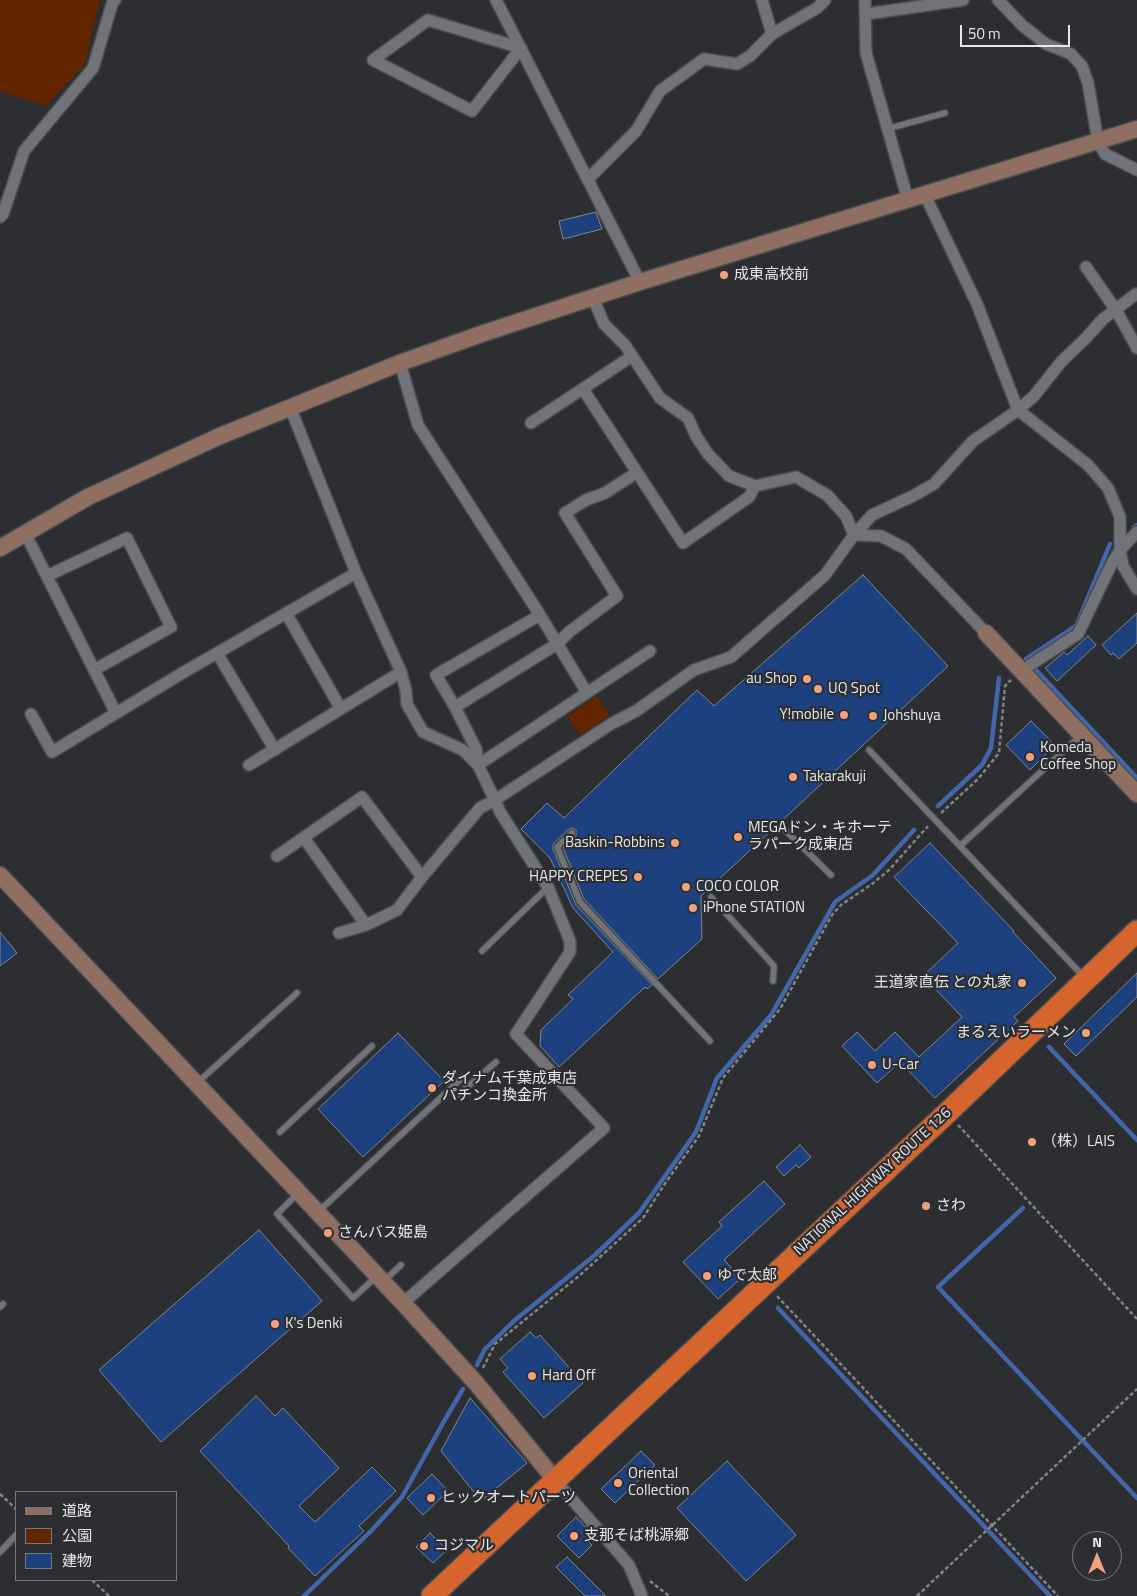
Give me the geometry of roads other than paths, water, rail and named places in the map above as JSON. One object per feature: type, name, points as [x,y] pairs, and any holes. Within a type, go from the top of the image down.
[{"type":"highway","name":"NATIONAL HIGHWAY ROUTE 126","points":[[432,1596],[947,1113],[1137,931]]},
{"type":"street","points":[[0,218],[24,151],[93,68],[114,0]]},
{"type":"street","points":[[496,0],[640,282]]},
{"type":"street","points":[[762,0],[772,34]]},
{"type":"street","points":[[588,179],[636,131],[660,91],[704,59],[737,64],[750,56],[772,34],[817,8],[825,0]]},
{"type":"street","points":[[865,0],[866,53],[908,200]]},
{"type":"street","points":[[866,14],[964,0]]},
{"type":"street","points":[[998,0],[1023,26],[1046,44],[1071,54],[1082,66],[1088,83],[1098,142],[1105,154],[1137,170]]},
{"type":"street","points":[[428,20],[521,48],[472,111],[373,60],[428,20]]},
{"type":"street","points":[[0,548],[88,497],[220,436],[400,362],[640,282],[1137,129]]},
{"type":"street","points":[[925,195],[977,304],[1018,410],[1088,465],[1108,488],[1120,517],[1120,550],[1123,566],[1137,589]]},
{"type":"street","points":[[1086,267],[1116,310],[1137,348]]},
{"type":"street","points":[[339,933],[366,925],[397,910],[480,808],[611,724],[636,712],[694,670],[731,657],[824,575],[854,535],[872,515],[934,484],[973,440],[1018,410],[1034,396],[1061,362],[1103,319],[1136,294]]},
{"type":"street","points":[[593,298],[604,324],[625,345],[660,398],[688,418],[696,436],[708,454],[729,476],[755,486],[796,476],[828,495],[846,516],[854,535]]},
{"type":"street","points":[[531,423],[632,356]]},
{"type":"street","points":[[400,362],[418,425],[587,693]]},
{"type":"street","points":[[583,389],[683,543],[749,497],[755,486]]},
{"type":"street","points":[[290,407],[356,573],[401,672],[407,704],[423,732],[463,750],[478,765]]},
{"type":"street","points":[[455,707],[557,644],[569,632],[617,596],[565,513],[586,500],[605,493],[636,473]]},
{"type":"street","points":[[1021,671],[1078,634],[1120,550],[1137,532]]},
{"type":"street","points":[[25,533],[116,713]]},
{"type":"street","points":[[854,535],[881,536],[906,549],[1137,794]]},
{"type":"street","points":[[47,576],[126,538],[171,627],[94,670]]},
{"type":"street","points":[[31,714],[52,752],[217,653],[356,573]]},
{"type":"street","points":[[286,613],[341,709]]},
{"type":"street","points":[[403,1303],[604,1128],[516,1034],[570,952],[570,941],[548,887],[500,812],[478,765],[476,749],[436,675],[540,616]]},
{"type":"street","points":[[478,765],[650,651]]},
{"type":"street","points":[[217,653],[275,750]]},
{"type":"street","points":[[249,765],[401,672]]},
{"type":"street","points":[[277,856],[362,797],[422,877]]},
{"type":"street","points":[[304,838],[366,925]]},
{"type":"street","points":[[0,875],[476,1383],[629,1565],[642,1596]]},
{"type":"lane","points":[[887,129],[945,113]]},
{"type":"lane","points":[[960,846],[1081,735]]},
{"type":"lane","points":[[869,750],[1086,980]]},
{"type":"lane","points":[[784,829],[832,876]]},
{"type":"lane","points":[[572,833],[557,847],[580,902],[710,1041]]},
{"type":"lane","points":[[482,951],[548,887]]},
{"type":"lane","points":[[711,897],[774,966],[773,981]]},
{"type":"lane","points":[[196,1083],[297,993]]},
{"type":"lane","points":[[280,1132],[372,1046]]},
{"type":"lane","points":[[459,1094],[496,1062]]},
{"type":"lane","points":[[317,1212],[463,1077]]},
{"type":"lane","points":[[299,1192],[277,1214],[353,1298],[401,1266]]},
{"type":"lane","points":[[0,1552],[15,1536]]},
{"type":"waterway","points":[[1026,659],[1076,626],[1110,544]]},
{"type":"waterway","points":[[1036,670],[1137,778]]},
{"type":"waterway","points":[[938,806],[982,765],[991,748],[999,678]]},
{"type":"waterway","points":[[477,1365],[485,1349],[515,1320],[595,1255],[639,1213],[696,1132],[717,1078],[771,1015],[835,902],[873,875],[914,830]]},
{"type":"waterway","points":[[1049,1047],[1137,1140]]},
{"type":"waterway","points":[[1023,1208],[938,1287],[1137,1498]]},
{"type":"waterway","points":[[778,1308],[1050,1596]]},
{"type":"waterway","points":[[304,1596],[372,1530],[402,1497],[463,1389]]},
{"type":"place","name":"成東高校前","points":[[724,275]]},
{"type":"place","name":"au Shop","points":[[807,679]]},
{"type":"place","name":"UQ Spot","points":[[818,689]]},
{"type":"place","name":"Y!mobile","points":[[844,715]]},
{"type":"place","name":"Johshuya","points":[[873,716]]},
{"type":"place","name":"Komeda Coffee Shop","points":[[1030,757]]},
{"type":"place","name":"Takarakuji","points":[[793,777]]},
{"type":"place","name":"MEGAドン・キホーテ ラパーク成東店","points":[[738,837]]},
{"type":"place","name":"Baskin-Robbins","points":[[675,843]]},
{"type":"place","name":"HAPPY CREPES","points":[[638,877]]},
{"type":"place","name":"COCO COLOR","points":[[686,887]]},
{"type":"place","name":"iPhone STATION","points":[[693,908]]},
{"type":"place","name":"王道家直伝 との丸家","points":[[1022,983]]},
{"type":"place","name":"まるえいラーメン","points":[[1086,1033]]},
{"type":"place","name":"U-Car","points":[[872,1065]]},
{"type":"place","name":"ダイナム千葉成東店 パチンコ換金所","points":[[432,1088]]},
{"type":"place","name":"（株）LAIS","points":[[1032,1142]]},
{"type":"place","name":"さわ","points":[[926,1206]]},
{"type":"place","name":"さんバス姫島","points":[[328,1233]]},
{"type":"place","name":"ゆで太郎","points":[[707,1276]]},
{"type":"place","name":"K's Denki","points":[[275,1324]]},
{"type":"place","name":"Hard Off","points":[[532,1376]]},
{"type":"place","name":"Oriental Collection","points":[[618,1483]]},
{"type":"place","name":"ヒックオートパーツ","points":[[431,1498]]},
{"type":"place","name":"支那そば桃源郷","points":[[574,1536]]},
{"type":"place","name":"コジマル","points":[[424,1546]]}]
